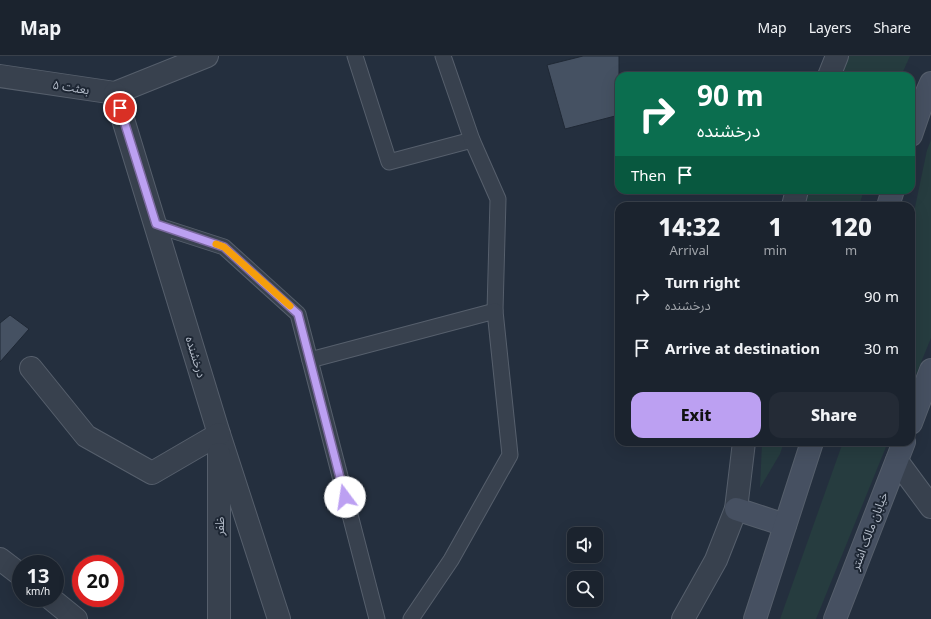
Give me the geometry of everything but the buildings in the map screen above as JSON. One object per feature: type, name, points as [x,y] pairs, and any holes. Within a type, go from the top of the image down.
[{"type":"main road","points":[[915,123],[920,106],[931,83]]},
{"type":"main road","points":[[915,412],[930,373]]},
{"type":"main road","points":[[755,619],[811,446]]},
{"type":"main road","name":"خیابان مالک اشتر","points":[[834,619],[900,451]]},
{"type":"main road","points":[[736,510],[785,525]]},
{"type":"street","points":[[831,72],[837,56]]},
{"type":"street","points":[[115,94],[192,59]]},
{"type":"street","name":"بعثت ۵","points":[[0,76],[115,94]]},
{"type":"street","name":"درخشنده","points":[[115,94],[279,619]]},
{"type":"street","points":[[31,368],[86,436],[152,473],[220,434]]},
{"type":"street","name":"ظفر","points":[[219,619],[220,434]]},
{"type":"street","points":[[683,619],[716,560],[736,510],[744,446]]},
{"type":"street","points":[[900,451],[931,507]]},
{"type":"street","points":[[0,559],[12,568]]},
{"type":"street","points":[[61,607],[76,619]]},
{"type":"lane","points":[[355,56],[389,162],[472,140]]},
{"type":"lane","points":[[411,619],[451,560],[510,455],[495,310],[498,199],[472,140],[443,56]]},
{"type":"lane","points":[[156,224],[224,247],[298,314],[377,619]]},
{"type":"lane","points":[[310,360],[495,310]]},
{"type":"green space","points":[[849,56],[910,56],[903,72],[842,72]]},
{"type":"green space","points":[[931,140],[931,338],[915,377],[915,207],[927,150]]},
{"type":"green space","points":[[805,194],[863,194],[860,202],[803,202]]},
{"type":"green space","points":[[762,446],[783,446],[780,454],[760,488]]},
{"type":"green space","points":[[842,446],[886,446],[816,619],[780,619]]},
{"type":"slow traffic","points":[[216,244],[224,247],[290,306]]},
{"type":"route","points":[[120,108],[156,224],[224,247],[298,314],[345,497]]}]
